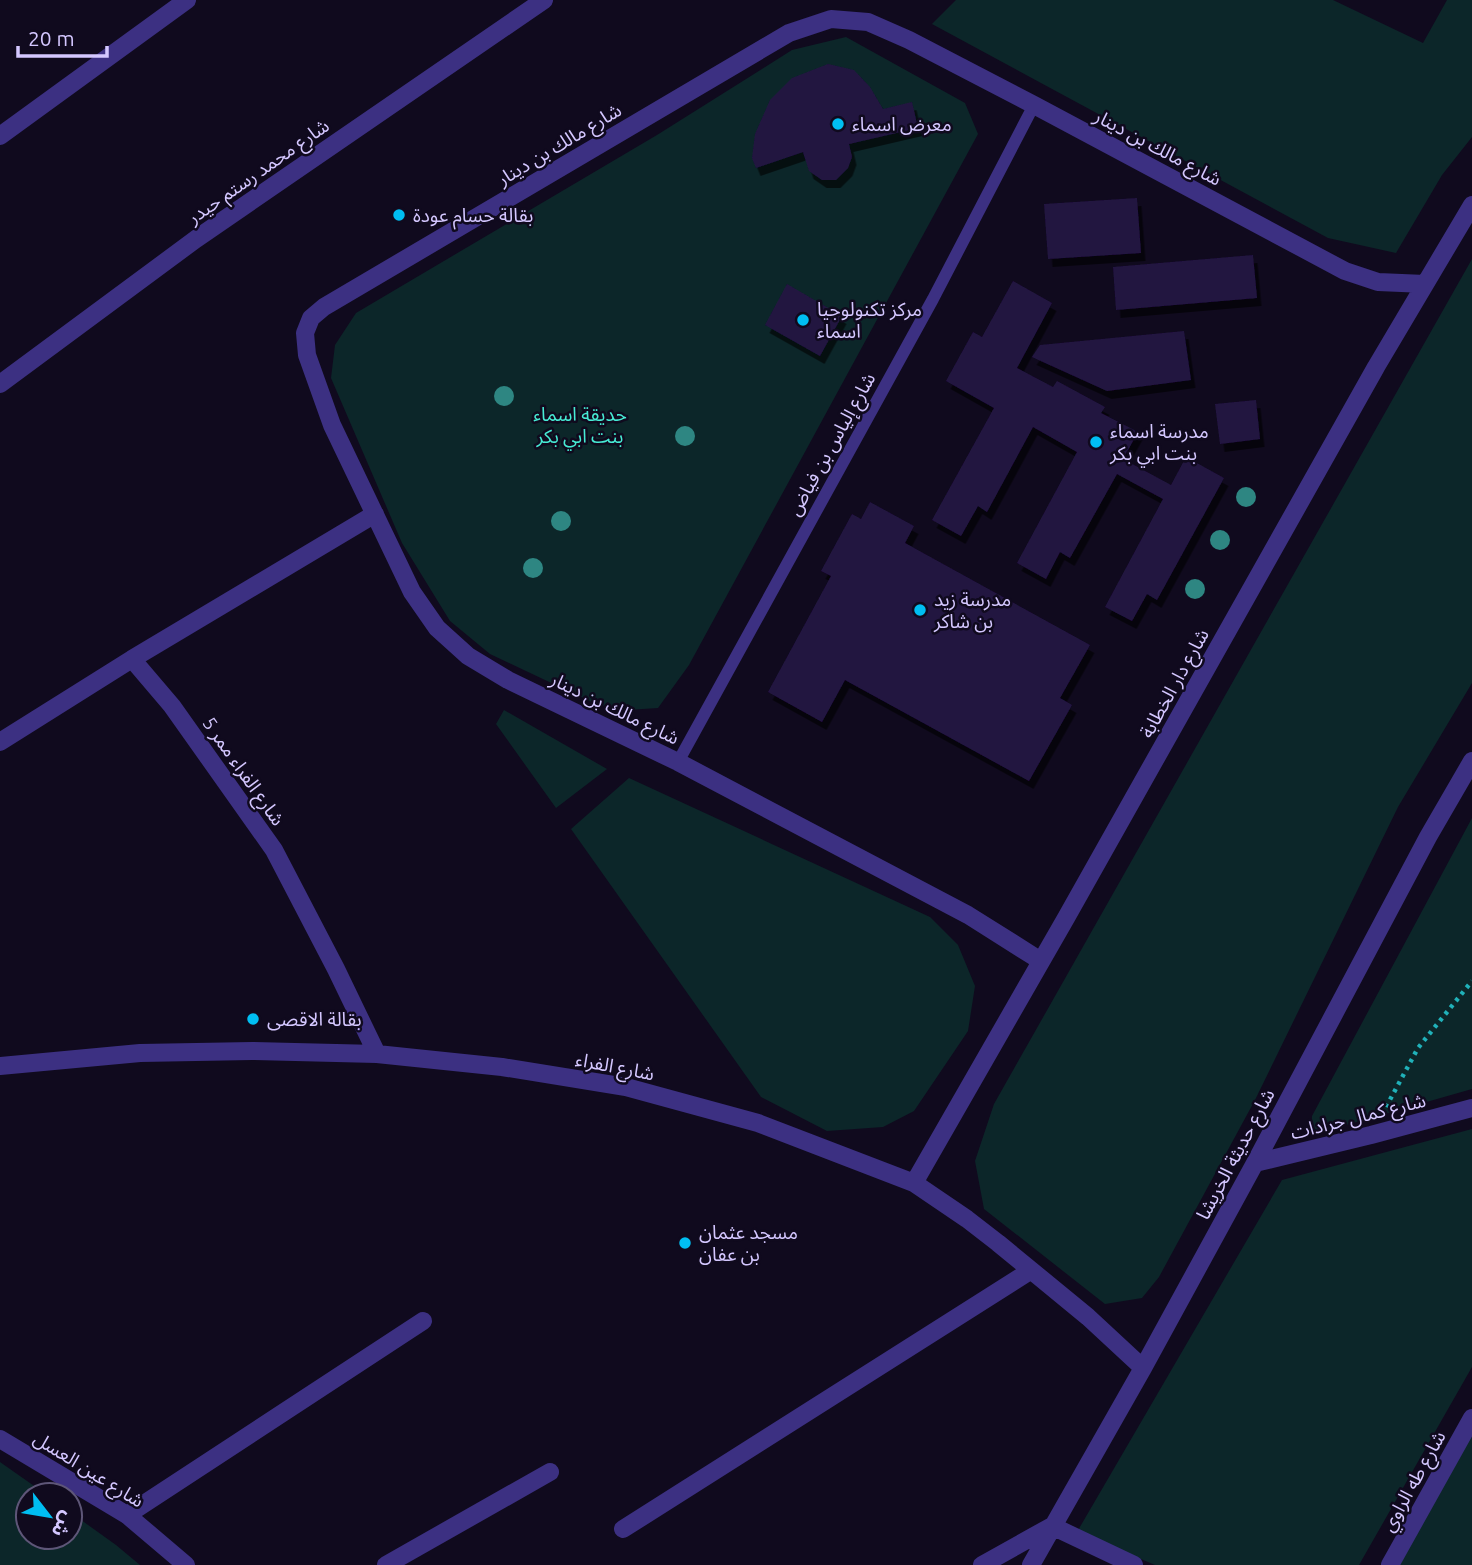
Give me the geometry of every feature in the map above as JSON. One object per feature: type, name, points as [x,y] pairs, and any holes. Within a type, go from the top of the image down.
[{"type":"street","points":[[0,136],[187,0]]},
{"type":"street","name":"شارع محمد رستم حيدر","points":[[0,384],[196,239],[544,0]]},
{"type":"street","name":"شارع مالك بن دينار","points":[[1041,961],[968,915],[678,762],[508,680],[468,656],[437,628],[412,592],[332,425],[307,355],[305,333],[311,318],[324,307],[789,33],[831,19],[868,22],[909,40],[1345,271],[1378,282],[1425,285]]},
{"type":"street","name":"شارع دار الخطابة","points":[[914,1182],[1376,367],[1472,205]]},
{"type":"street","points":[[0,742],[132,659],[375,514]]},
{"type":"street","name":"شارع الفراء ممر 5","points":[[132,659],[172,706],[274,850],[377,1055]]},
{"type":"street","name":"شارع حديثة الخريشا","points":[[1031,1565],[1143,1368],[1427,837],[1472,761]]},
{"type":"street","name":"شارع الفراء","points":[[0,1066],[140,1053],[252,1051],[377,1055],[502,1067],[626,1087],[758,1123],[914,1182],[967,1219],[1088,1317],[1143,1368]]},
{"type":"street","name":"شارع كمال جرادات","points":[[1255,1163],[1472,1108]]},
{"type":"street","points":[[623,1529],[1030,1271]]},
{"type":"street","points":[[127,1515],[423,1321]]},
{"type":"street","name":"شارع طه الراوي","points":[[1390,1565],[1472,1418]]},
{"type":"street","name":"شارع عين العسل","points":[[0,1439],[127,1515],[186,1565]]},
{"type":"street","points":[[386,1565],[550,1472]]},
{"type":"street","points":[[982,1565],[1052,1526],[1134,1565]]},
{"type":"lane","name":"شارع إلياس بن فياض","points":[[678,762],[933,299],[1034,105]]},
{"type":"path","points":[[1371,1135],[1418,1048],[1472,981]]},
{"type":"green space","points":[[956,0],[1333,0],[1423,43],[1447,0],[1472,0],[1472,137],[1442,175],[1396,253],[1328,238],[932,24]]},
{"type":"green space","name":"حديقة اسماء بنت ابي بكر","points":[[846,37],[965,103],[978,134],[689,665],[658,708],[627,710],[598,705],[490,654],[450,621],[402,543],[331,378],[335,345],[356,313],[657,135],[792,50]]},
{"type":"green space","points":[[1472,259],[1472,683],[1398,807],[1255,1100],[1159,1277],[1142,1298],[1105,1304],[984,1209],[975,1161],[994,1104]]},
{"type":"green space","points":[[504,710],[607,769],[556,808],[496,724]]},
{"type":"green space","points":[[629,778],[930,917],[958,945],[975,986],[968,1031],[914,1111],[883,1127],[827,1131],[761,1097],[571,829]]},
{"type":"green space","points":[[1472,818],[1472,1089],[1311,1135],[1312,1116]]},
{"type":"green space","points":[[1472,1129],[1472,1367],[1359,1565],[1155,1565],[1077,1532],[1282,1180]]},
{"type":"green space","points":[[1472,1426],[1472,1565],[1392,1565]]},
{"type":"green space","points":[[0,1462],[27,1481],[14,1481],[14,1551],[84,1551],[84,1522],[140,1565],[0,1565]]},
{"type":"building","name":"معرض اسماء","points":[[828,64],[854,70],[870,87],[883,109],[912,102],[918,128],[849,144],[852,157],[848,168],[836,180],[822,180],[809,171],[803,152],[756,168],[752,158],[755,134],[770,100],[792,78]]},
{"type":"building","points":[[1137,198],[1141,253],[1048,259],[1044,204]]},
{"type":"building","points":[[1253,255],[1257,298],[1116,310],[1113,267]]},
{"type":"building","name":"مدرسة اسماء بنت ابي بكر","points":[[1013,281],[1052,303],[1017,368],[1053,387],[1057,381],[1105,407],[1101,413],[1138,432],[1123,459],[1171,485],[1186,457],[1224,478],[1157,600],[1147,594],[1132,621],[1105,607],[1163,499],[1117,474],[1070,558],[1060,552],[1046,579],[1017,563],[1077,452],[1033,427],[987,512],[978,506],[961,536],[932,520],[994,408],[946,381],[973,332],[982,337]]},
{"type":"building","name":"مركز تكنولوجيا اسماء","points":[[787,284],[842,316],[820,356],[765,325]]},
{"type":"building","points":[[1184,331],[1191,380],[1107,391],[1032,357],[1040,345]]},
{"type":"building","points":[[1256,400],[1260,439],[1220,444],[1215,404]]},
{"type":"building","name":"مدرسة زيد بن شاكر","points":[[870,502],[914,526],[905,543],[1090,645],[1060,698],[1072,705],[1029,781],[845,680],[822,722],[768,692],[831,576],[821,571],[852,514],[861,519]]},
{"type":"place","name":"معرض اسماء","points":[[838,124]]},
{"type":"place","name":"بقالة حسام عودة","points":[[399,215]]},
{"type":"place","name":"مركز تكنولوجيا اسماء","points":[[803,320]]},
{"type":"place","name":"مدرسة اسماء بنت ابي بكر","points":[[1096,442]]},
{"type":"place","name":"مدرسة زيد بن شاكر","points":[[920,610]]},
{"type":"place","name":"بقالة الاقصى","points":[[253,1019]]},
{"type":"place","name":"مسجد عثمان بن عفان","points":[[685,1243]]}]
